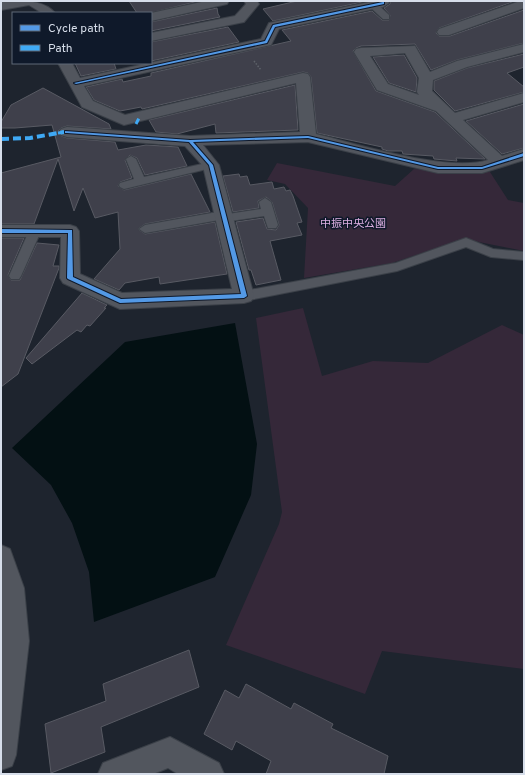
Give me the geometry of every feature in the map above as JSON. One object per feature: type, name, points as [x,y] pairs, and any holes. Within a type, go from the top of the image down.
[{"type":"street","points":[[31,1],[37,12]]},
{"type":"street","points":[[1,6],[31,1],[46,9],[48,12]]},
{"type":"street","points":[[152,17],[223,1]]},
{"type":"street","points":[[152,37],[238,19],[253,4],[250,1]]},
{"type":"street","points":[[76,83],[266,42],[270,22],[378,4]]},
{"type":"street","points":[[444,32],[524,4]]},
{"type":"street","points":[[243,47],[273,83]]},
{"type":"street","points":[[426,78],[462,64],[524,48]]},
{"type":"street","points":[[499,162],[448,114],[424,92],[426,78],[410,49],[361,52],[382,87],[448,114],[524,97]]},
{"type":"street","points":[[66,64],[87,104],[124,120],[303,76],[308,137]]},
{"type":"street","points":[[67,132],[190,142],[308,137],[438,168],[482,168],[524,154]]},
{"type":"street","points":[[1,231],[70,231],[70,278],[120,301],[244,296],[211,165],[190,142]]},
{"type":"street","points":[[1,558],[11,588],[16,641],[1,755]]},
{"type":"street","points":[[114,774],[170,752],[208,774]]},
{"type":"lane","points":[[378,4],[386,17]]},
{"type":"lane","points":[[131,159],[140,181]]},
{"type":"lane","points":[[124,185],[211,165]]},
{"type":"lane","points":[[145,229],[224,217],[266,207],[272,225]]},
{"type":"lane","points":[[15,276],[35,231]]},
{"type":"lane","points":[[244,296],[397,267],[466,242],[490,253],[524,256]]},
{"type":"green space","name":"中振中央公園","points":[[277,163],[395,186],[414,169],[490,172],[508,200],[524,203],[524,251],[464,239],[392,263],[304,278],[308,208],[285,184],[267,180]]},
{"type":"green space","points":[[303,308],[322,376],[373,361],[428,363],[502,325],[524,335],[524,669],[382,651],[365,694],[226,645],[279,524],[282,512],[256,318]]},
{"type":"shaded area","points":[[235,323],[257,444],[251,495],[215,577],[94,622],[89,572],[72,523],[51,485],[12,448],[125,342]]},
{"type":"building","points":[[129,1],[199,1],[152,13],[136,12]]},
{"type":"building","points":[[297,1],[367,1],[273,21],[263,9]]},
{"type":"building","points":[[390,1],[515,1],[439,28],[436,33],[439,36],[450,36],[524,10],[524,43],[457,60],[431,70],[415,44],[361,46],[353,51],[376,91],[435,112],[485,159],[456,158],[457,161],[434,159],[433,156],[403,154],[402,151],[388,151],[382,149],[382,147],[317,133],[311,77],[308,73],[303,72],[142,109],[141,107],[120,111],[94,100],[86,87],[122,79],[123,82],[151,76],[151,73],[291,41],[282,30],[372,11],[382,20],[389,20],[390,15],[384,8],[390,4]]},
{"type":"building","points":[[217,8],[220,17],[152,31],[152,22]]},
{"type":"building","points":[[228,27],[239,42],[152,61],[152,42]]},
{"type":"building","points":[[524,54],[524,67],[507,73],[524,87],[524,92],[455,111],[434,90],[434,81],[467,68]]},
{"type":"building","points":[[404,55],[417,78],[416,92],[389,83],[373,57]]},
{"type":"building","points":[[75,64],[114,64],[116,69],[81,76]]},
{"type":"building","points":[[295,85],[298,130],[216,133],[215,124],[177,134],[156,132],[149,120]]},
{"type":"building","points":[[43,88],[109,124],[111,129],[67,126],[58,131],[61,136],[67,138],[115,142],[118,150],[146,145],[178,147],[187,166],[145,175],[137,158],[130,155],[125,160],[132,178],[120,182],[118,186],[124,190],[191,174],[210,212],[145,224],[138,229],[145,234],[215,222],[227,274],[160,284],[159,277],[125,283],[119,290],[94,279],[120,249],[118,212],[95,218],[83,188],[74,211],[58,159],[34,224],[1,224],[1,173],[61,157],[52,125],[1,128],[1,122],[11,105]]},
{"type":"building","points":[[524,104],[524,148],[502,154],[466,121]]},
{"type":"building","points":[[239,174],[240,177],[247,176],[250,185],[272,182],[274,189],[284,187],[286,191],[290,190],[293,196],[302,222],[297,223],[302,235],[270,241],[281,280],[256,285],[251,270],[249,270],[236,222],[263,218],[267,229],[276,230],[279,225],[272,202],[266,197],[258,201],[259,208],[233,212],[223,176]]},
{"type":"building","points":[[1,238],[24,238],[8,275],[11,280],[20,280],[37,243],[59,245],[53,266],[59,266],[59,268],[18,374],[1,387]]},
{"type":"building","points":[[82,293],[107,305],[104,308],[106,308],[90,326],[87,325],[81,332],[77,330],[32,364],[26,358]]},
{"type":"building","points":[[189,650],[199,687],[101,727],[105,752],[51,773],[45,724],[106,701],[103,684]]},
{"type":"building","points":[[246,684],[291,709],[294,703],[333,724],[331,728],[388,756],[384,774],[266,774],[271,761],[236,741],[232,750],[204,734],[225,690],[239,698]]},
{"type":"marked path","points":[[136,124],[140,116]]},
{"type":"marked path","points":[[1,139],[30,138],[67,132]]},
{"type":"cycle path","points":[[76,83],[266,42],[274,26],[383,3]]},
{"type":"cycle path","points":[[67,132],[190,141],[308,137],[438,168],[482,168],[524,154]]},
{"type":"cycle path","points":[[1,231],[70,231],[70,278],[120,301],[244,296],[211,165],[190,141]]}]
